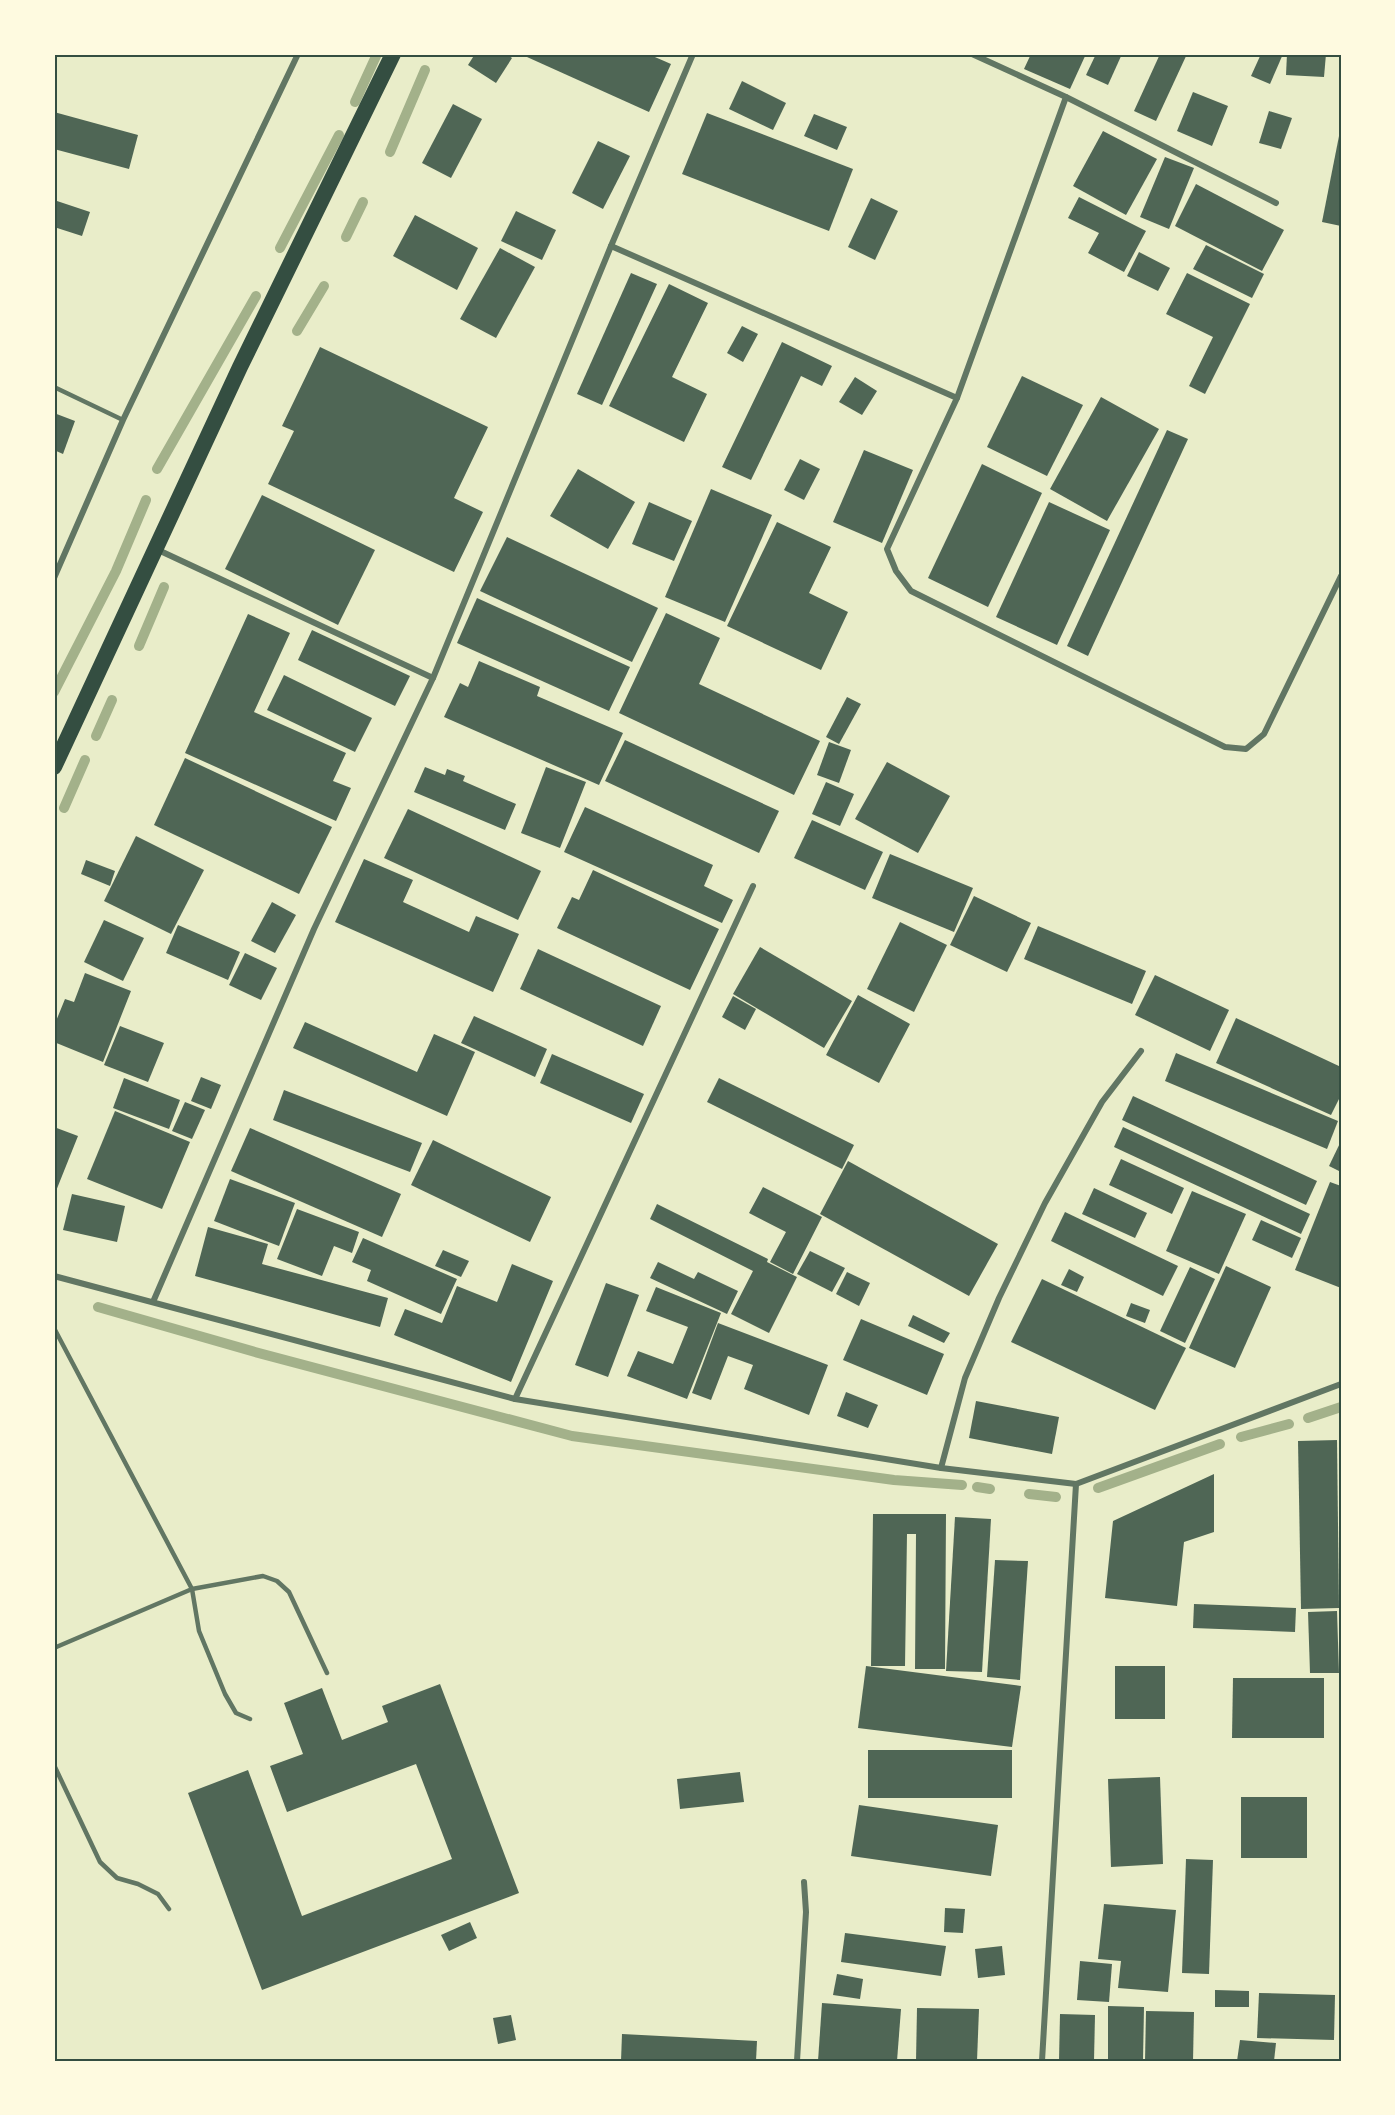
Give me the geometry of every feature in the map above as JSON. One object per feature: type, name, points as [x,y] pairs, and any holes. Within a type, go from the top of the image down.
[{"type":"highway","points":[[54,767],[240,367],[393,54]]},
{"type":"street","points":[[54,578],[123,420],[298,54]]},
{"type":"street","points":[[153,1302],[314,929],[433,678],[611,246],[693,54]]},
{"type":"street","points":[[972,54],[1066,97],[1276,203]]},
{"type":"street","points":[[1066,97],[957,398],[887,549],[896,572],[911,591],[1225,747],[1246,749],[1264,734],[1341,576]]},
{"type":"street","points":[[611,246],[957,398]]},
{"type":"street","points":[[155,549],[433,678]]},
{"type":"street","points":[[514,1399],[753,886]]},
{"type":"street","points":[[941,1468],[965,1377],[999,1298],[1045,1203],[1102,1102],[1141,1051]]},
{"type":"street","points":[[54,1276],[514,1399],[941,1468],[1076,1484],[1341,1384]]},
{"type":"street","points":[[1042,2061],[1076,1484]]},
{"type":"street","points":[[796,2061],[806,1912],[804,1882]]},
{"type":"lane","points":[[54,387],[123,420]]},
{"type":"lane","points":[[54,1328],[192,1589],[199,1630],[225,1694],[236,1713],[250,1719]]},
{"type":"lane","points":[[54,1648],[192,1589],[263,1576],[277,1581],[289,1592],[327,1673]]},
{"type":"lane","points":[[54,1765],[100,1862],[117,1878],[138,1884],[158,1894],[169,1909]]},
{"type":"building","points":[[475,54],[506,54],[512,58],[496,83],[468,65]]},
{"type":"building","points":[[528,54],[648,54],[671,64],[649,112],[527,57]]},
{"type":"building","points":[[1031,54],[1086,54],[1070,89],[1024,69]]},
{"type":"building","points":[[1096,54],[1122,54],[1108,85],[1086,75]]},
{"type":"building","points":[[1160,54],[1187,54],[1156,121],[1134,111]]},
{"type":"building","points":[[1261,54],[1283,54],[1270,84],[1251,76]]},
{"type":"building","points":[[1287,54],[1326,54],[1324,77],[1286,75]]},
{"type":"building","points":[[742,81],[786,103],[773,130],[729,109]]},
{"type":"building","points":[[1193,92],[1228,106],[1212,146],[1177,131]]},
{"type":"building","points":[[453,104],[482,119],[451,178],[422,163]]},
{"type":"building","points":[[1269,111],[1292,118],[1281,149],[1259,143]]},
{"type":"building","points":[[54,112],[138,135],[129,169],[54,149]]},
{"type":"building","points":[[707,113],[853,169],[829,231],[682,174]]},
{"type":"building","points":[[814,114],[847,127],[837,150],[804,136]]},
{"type":"building","points":[[1103,131],[1157,159],[1126,215],[1073,186]]},
{"type":"building","points":[[1341,131],[1341,226],[1322,222]]},
{"type":"building","points":[[598,141],[630,156],[603,209],[572,193]]},
{"type":"building","points":[[1165,157],[1194,168],[1169,229],[1140,217]]},
{"type":"building","points":[[1196,184],[1284,230],[1262,271],[1175,226]]},
{"type":"building","points":[[1079,197],[1146,231],[1124,272],[1088,253],[1099,233],[1068,218]]},
{"type":"building","points":[[871,198],[898,211],[875,260],[848,247]]},
{"type":"building","points":[[54,200],[90,212],[82,236],[54,227]]},
{"type":"building","points":[[516,211],[556,230],[542,260],[501,241]]},
{"type":"building","points":[[415,215],[478,248],[457,290],[393,256]]},
{"type":"building","points":[[1206,245],[1264,274],[1252,298],[1193,269]]},
{"type":"building","points":[[500,248],[535,267],[496,338],[460,319]]},
{"type":"building","points":[[1139,252],[1170,268],[1158,291],[1127,276]]},
{"type":"building","points":[[631,273],[657,284],[602,405],[577,394]]},
{"type":"building","points":[[1187,273],[1250,304],[1205,394],[1189,386],[1213,337],[1166,314]]},
{"type":"building","points":[[669,284],[708,303],[672,377],[707,394],[684,442],[609,406]]},
{"type":"building","points":[[742,326],[758,334],[743,362],[727,353]]},
{"type":"building","points":[[782,342],[832,366],[822,386],[801,376],[751,480],[722,467]]},
{"type":"building","points":[[320,347],[488,427],[454,498],[483,512],[454,572],[268,484],[294,431],[282,426]]},
{"type":"building","points":[[1022,376],[1083,405],[1047,476],[987,447]]},
{"type":"building","points":[[855,377],[877,391],[862,415],[839,402]]},
{"type":"building","points":[[1101,397],[1159,429],[1107,521],[1050,489]]},
{"type":"building","points":[[54,413],[75,421],[63,454],[54,450]]},
{"type":"building","points":[[1167,430],[1188,439],[1088,656],[1067,646]]},
{"type":"building","points":[[864,450],[913,470],[882,543],[833,522]]},
{"type":"building","points":[[800,459],[820,469],[804,500],[784,490]]},
{"type":"building","points":[[982,464],[1042,493],[988,607],[928,578]]},
{"type":"building","points":[[578,469],[635,502],[608,549],[550,516]]},
{"type":"building","points":[[711,489],[772,515],[725,622],[665,597]]},
{"type":"building","points":[[262,495],[375,550],[338,625],[225,569]]},
{"type":"building","points":[[649,502],[692,521],[674,561],[632,544]]},
{"type":"building","points":[[1049,502],[1110,530],[1057,645],[996,617]]},
{"type":"building","points":[[777,522],[831,547],[809,593],[848,612],[821,670],[727,626]]},
{"type":"building","points":[[507,537],[658,608],[632,662],[480,591]]},
{"type":"building","points":[[477,598],[630,667],[609,711],[457,643]]},
{"type":"building","points":[[666,613],[720,638],[699,684],[820,741],[794,795],[619,713]]},
{"type":"building","points":[[248,614],[290,633],[254,712],[346,753],[333,781],[351,788],[336,821],[185,753]]},
{"type":"building","points":[[312,630],[410,676],[395,706],[298,660]]},
{"type":"building","points":[[479,661],[540,687],[537,696],[623,733],[599,785],[444,717],[460,683],[468,687]]},
{"type":"building","points":[[284,675],[372,718],[355,752],[267,710]]},
{"type":"building","points":[[847,697],[861,704],[839,744],[826,737]]},
{"type":"building","points":[[625,740],[779,811],[759,853],[605,781]]},
{"type":"building","points":[[829,742],[851,750],[839,783],[817,775]]},
{"type":"building","points":[[185,758],[332,827],[299,894],[154,825]]},
{"type":"building","points":[[887,762],[950,796],[918,853],[855,819]]},
{"type":"building","points":[[425,767],[445,775],[447,769],[465,776],[463,781],[516,804],[505,830],[414,792]]},
{"type":"building","points":[[546,767],[586,782],[560,848],[521,833]]},
{"type":"building","points":[[826,782],[854,794],[840,826],[812,814]]},
{"type":"building","points":[[585,807],[713,865],[704,886],[733,900],[722,923],[564,852]]},
{"type":"building","points":[[408,809],[541,871],[518,920],[384,858]]},
{"type":"building","points":[[812,820],[883,852],[865,890],[794,858]]},
{"type":"building","points":[[136,836],[204,870],[171,934],[104,901]]},
{"type":"building","points":[[890,854],[973,888],[954,932],[872,898]]},
{"type":"building","points":[[364,859],[413,880],[403,902],[469,932],[476,916],[519,934],[493,992],[335,922]]},
{"type":"building","points":[[86,860],[115,871],[110,886],[81,874]]},
{"type":"building","points":[[593,870],[719,929],[690,990],[557,928],[572,897],[579,900]]},
{"type":"building","points":[[974,896],[1031,923],[1007,972],[950,945]]},
{"type":"building","points":[[272,902],[296,915],[275,953],[251,941]]},
{"type":"building","points":[[104,920],[144,938],[123,981],[84,962]]},
{"type":"building","points":[[900,922],[947,945],[914,1012],[867,989]]},
{"type":"building","points":[[178,925],[240,952],[228,980],[166,953]]},
{"type":"building","points":[[1038,926],[1146,971],[1132,1004],[1024,959]]},
{"type":"building","points":[[760,947],[852,1001],[824,1048],[733,994]]},
{"type":"building","points":[[538,949],[661,1006],[643,1046],[520,989]]},
{"type":"building","points":[[245,953],[277,968],[261,1000],[229,985]]},
{"type":"building","points":[[85,973],[131,991],[103,1062],[54,1042],[54,1026],[65,999],[74,1002]]},
{"type":"building","points":[[1155,975],[1229,1010],[1210,1051],[1135,1015]]},
{"type":"building","points":[[858,995],[910,1024],[879,1083],[826,1055]]},
{"type":"building","points":[[733,996],[756,1009],[745,1030],[722,1017]]},
{"type":"building","points":[[474,1016],[547,1049],[535,1077],[461,1043]]},
{"type":"building","points":[[1236,1018],[1341,1067],[1341,1095],[1331,1115],[1216,1063]]},
{"type":"building","points":[[305,1022],[417,1072],[434,1034],[475,1052],[447,1116],[293,1048]]},
{"type":"building","points":[[120,1026],[164,1043],[148,1082],[104,1065]]},
{"type":"building","points":[[1176,1053],[1338,1121],[1327,1149],[1165,1081]]},
{"type":"building","points":[[552,1054],[644,1094],[631,1123],[540,1083]]},
{"type":"building","points":[[201,1077],[221,1085],[211,1109],[191,1101]]},
{"type":"building","points":[[124,1078],[180,1100],[169,1129],[113,1108]]},
{"type":"building","points":[[719,1078],[854,1145],[842,1169],[707,1102]]},
{"type":"building","points":[[284,1090],[422,1143],[410,1172],[273,1120]]},
{"type":"building","points":[[1133,1096],[1317,1181],[1306,1205],[1122,1120]]},
{"type":"building","points":[[185,1102],[205,1110],[192,1139],[172,1131]]},
{"type":"building","points":[[115,1111],[190,1142],[162,1209],[87,1179]]},
{"type":"building","points":[[54,1127],[78,1136],[54,1196]]},
{"type":"building","points":[[1123,1127],[1310,1214],[1301,1234],[1114,1147]]},
{"type":"building","points":[[250,1128],[401,1194],[382,1237],[231,1171]]},
{"type":"building","points":[[433,1140],[551,1197],[530,1242],[411,1185]]},
{"type":"building","points":[[1341,1141],[1341,1172],[1329,1166]]},
{"type":"building","points":[[1121,1159],[1184,1188],[1172,1214],[1109,1185]]},
{"type":"building","points":[[848,1161],[998,1244],[969,1296],[820,1214]]},
{"type":"building","points":[[230,1179],[295,1203],[279,1246],[214,1221]]},
{"type":"building","points":[[1330,1182],[1341,1186],[1341,1288],[1295,1270]]},
{"type":"building","points":[[763,1187],[822,1217],[793,1274],[770,1262],[786,1232],[749,1213]]},
{"type":"building","points":[[1094,1188],[1147,1213],[1135,1238],[1082,1214]]},
{"type":"building","points":[[1192,1191],[1246,1214],[1219,1274],[1166,1251]]},
{"type":"building","points":[[72,1194],[125,1206],[117,1242],[63,1230]]},
{"type":"building","points":[[657,1204],[768,1259],[767,1262],[797,1277],[769,1333],[731,1314],[753,1271],[650,1219]]},
{"type":"building","points":[[297,1209],[359,1232],[352,1253],[334,1246],[322,1276],[277,1259]]},
{"type":"building","points":[[1065,1212],[1178,1266],[1163,1296],[1051,1241]]},
{"type":"building","points":[[1261,1220],[1301,1238],[1292,1258],[1252,1240]]},
{"type":"building","points":[[208,1227],[268,1244],[262,1264],[388,1298],[380,1327],[195,1276]]},
{"type":"building","points":[[363,1238],[457,1279],[441,1314],[367,1281],[371,1270],[352,1262]]},
{"type":"building","points":[[443,1250],[469,1261],[461,1277],[435,1266]]},
{"type":"building","points":[[810,1251],[845,1268],[832,1292],[797,1274]]},
{"type":"building","points":[[658,1262],[694,1279],[698,1272],[738,1291],[727,1314],[650,1278]]},
{"type":"building","points":[[512,1264],[553,1281],[511,1382],[394,1335],[405,1309],[442,1323],[457,1286],[497,1302]]},
{"type":"building","points":[[1226,1266],[1271,1287],[1235,1368],[1189,1348]]},
{"type":"building","points":[[1190,1267],[1215,1279],[1185,1343],[1160,1331]]},
{"type":"building","points":[[1069,1269],[1084,1277],[1077,1292],[1061,1285]]},
{"type":"building","points":[[847,1272],[870,1283],[859,1306],[836,1294]]},
{"type":"building","points":[[1042,1279],[1186,1348],[1155,1410],[1011,1342]]},
{"type":"building","points":[[606,1283],[639,1295],[608,1377],[575,1365]]},
{"type":"building","points":[[656,1287],[721,1313],[687,1399],[627,1376],[638,1351],[673,1364],[688,1327],[646,1311]]},
{"type":"building","points":[[1131,1303],[1150,1310],[1145,1323],[1126,1316]]},
{"type":"building","points":[[913,1315],[950,1333],[944,1343],[908,1326]]},
{"type":"building","points":[[861,1319],[944,1354],[927,1395],[843,1360]]},
{"type":"building","points":[[718,1323],[828,1365],[809,1415],[744,1389],[753,1365],[728,1356],[711,1400],[692,1393]]},
{"type":"building","points":[[846,1392],[878,1405],[868,1428],[837,1416]]},
{"type":"building","points":[[976,1401],[1059,1417],[1052,1454],[969,1438]]},
{"type":"building","points":[[1337,1440],[1339,1608],[1301,1609],[1298,1441]]},
{"type":"building","points":[[1214,1474],[1214,1532],[1184,1542],[1177,1606],[1105,1598],[1113,1521]]},
{"type":"building","points":[[873,1514],[946,1514],[945,1669],[915,1669],[916,1534],[907,1534],[905,1666],[871,1666]]},
{"type":"building","points":[[955,1517],[991,1519],[982,1672],[946,1671]]},
{"type":"building","points":[[995,1560],[1028,1561],[1020,1680],[987,1677]]},
{"type":"building","points":[[1194,1604],[1296,1608],[1295,1632],[1193,1628]]},
{"type":"building","points":[[1337,1611],[1339,1673],[1310,1673],[1308,1612]]},
{"type":"building","points":[[866,1666],[1021,1686],[1012,1747],[858,1728]]},
{"type":"building","points":[[1115,1666],[1165,1666],[1165,1719],[1115,1719]]},
{"type":"building","points":[[1233,1678],[1324,1678],[1324,1738],[1232,1738]]},
{"type":"building","points":[[440,1684],[519,1893],[262,1990],[188,1793],[248,1770],[302,1916],[452,1859],[416,1764],[287,1812],[270,1766],[303,1754],[284,1703],[322,1688],[342,1740],[388,1722],[382,1706]]},
{"type":"building","points":[[868,1750],[1012,1750],[1012,1798],[868,1798]]},
{"type":"building","points":[[740,1772],[744,1802],[680,1809],[677,1779]]},
{"type":"building","points":[[1160,1777],[1163,1864],[1111,1867],[1108,1779]]},
{"type":"building","points":[[1241,1797],[1307,1797],[1307,1858],[1241,1858]]},
{"type":"building","points":[[859,1805],[998,1825],[991,1876],[851,1856]]},
{"type":"building","points":[[1186,1859],[1213,1860],[1209,1974],[1182,1973]]},
{"type":"building","points":[[1104,1904],[1176,1910],[1168,1992],[1118,1988],[1121,1961],[1098,1959]]},
{"type":"building","points":[[945,1908],[965,1909],[963,1933],[944,1932]]},
{"type":"building","points":[[470,1922],[477,1938],[449,1951],[441,1935]]},
{"type":"building","points":[[845,1933],[946,1946],[941,1976],[841,1962]]},
{"type":"building","points":[[1002,1946],[1005,1975],[978,1978],[975,1949]]},
{"type":"building","points":[[1080,1961],[1112,1964],[1109,2002],[1077,2000]]},
{"type":"building","points":[[837,1974],[863,1979],[860,1999],[833,1995]]},
{"type":"building","points":[[1215,1990],[1249,1991],[1249,2007],[1215,2007]]},
{"type":"building","points":[[1259,1993],[1335,1995],[1334,2040],[1257,2038]]},
{"type":"building","points":[[822,2003],[901,2009],[897,2061],[818,2061]]},
{"type":"building","points":[[1108,2006],[1144,2007],[1143,2061],[1108,2061]]},
{"type":"building","points":[[917,2008],[979,2009],[977,2061],[916,2061]]},
{"type":"building","points":[[1146,2011],[1194,2012],[1193,2061],[1145,2061]]},
{"type":"building","points":[[1060,2014],[1095,2015],[1094,2061],[1059,2061]]},
{"type":"building","points":[[511,2015],[516,2040],[498,2044],[493,2018]]},
{"type":"building","points":[[622,2034],[757,2041],[756,2061],[621,2061]]},
{"type":"building","points":[[1240,2040],[1276,2043],[1274,2061],[1237,2061]]},
{"type":"waterway","points":[[355,102],[377,54]]},
{"type":"waterway","points":[[390,152],[425,70]]},
{"type":"waterway","points":[[280,248],[339,135]]},
{"type":"waterway","points":[[346,237],[363,202]]},
{"type":"waterway","points":[[297,331],[324,286]]},
{"type":"waterway","points":[[157,469],[256,296]]},
{"type":"waterway","points":[[54,692],[116,571],[146,500]]},
{"type":"waterway","points":[[139,646],[164,587]]},
{"type":"waterway","points":[[96,736],[112,700]]},
{"type":"waterway","points":[[64,808],[85,760]]},
{"type":"waterway","points":[[98,1307],[255,1352],[572,1436],[894,1480],[962,1485]]},
{"type":"waterway","points":[[1308,1418],[1341,1407]]},
{"type":"waterway","points":[[1241,1437],[1289,1424]]},
{"type":"waterway","points":[[1098,1488],[1220,1444]]},
{"type":"waterway","points":[[977,1487],[990,1489]]},
{"type":"waterway","points":[[1029,1494],[1056,1497]]}]
